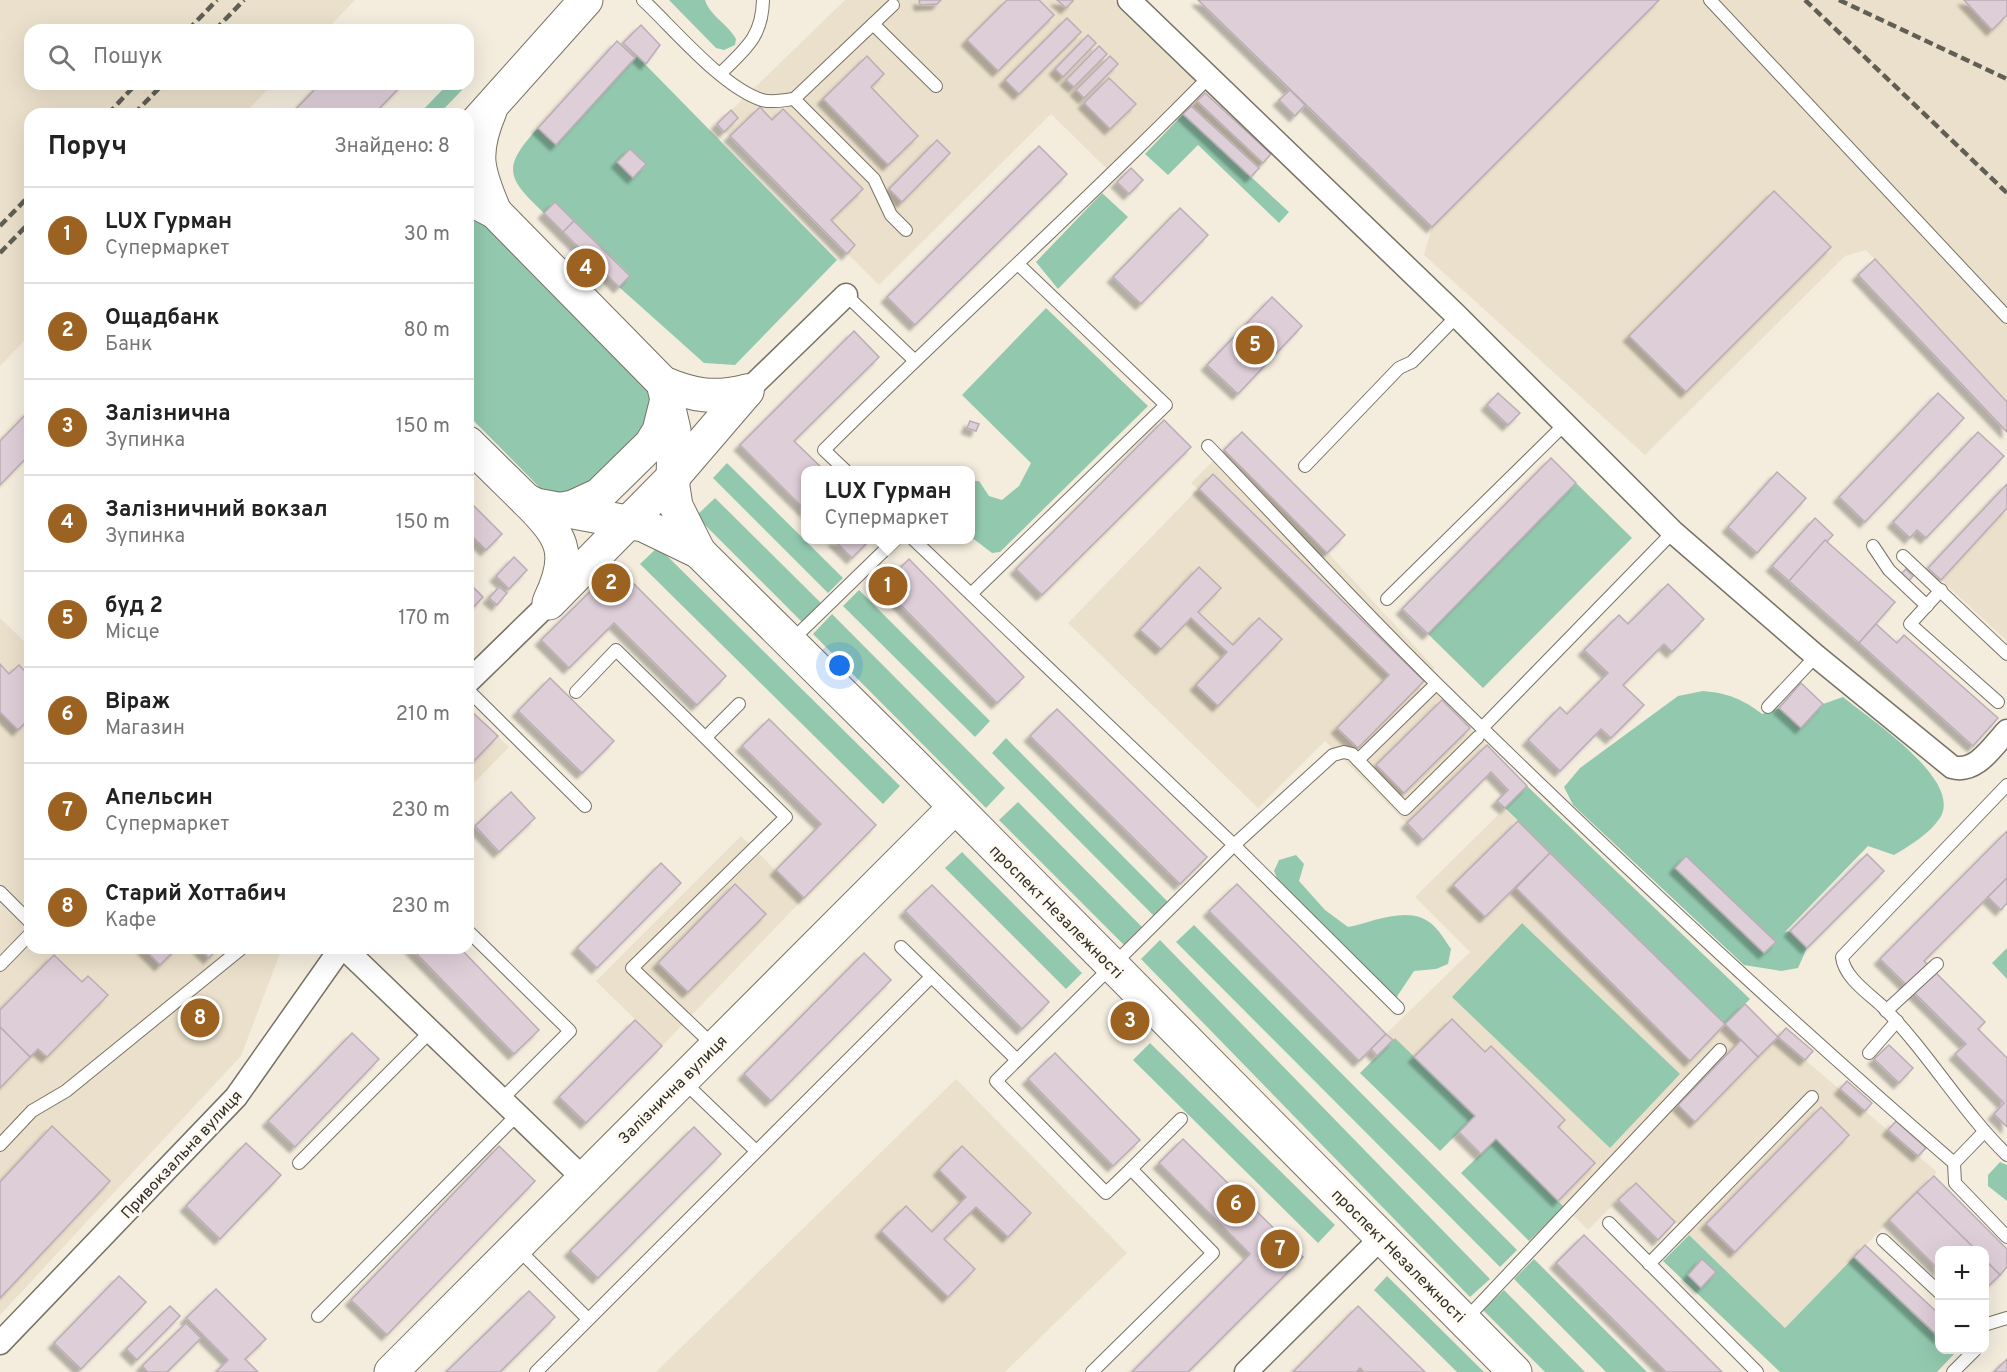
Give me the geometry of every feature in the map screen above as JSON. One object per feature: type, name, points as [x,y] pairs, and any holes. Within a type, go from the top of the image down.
[{"type":"main road","points":[[474,126],[585,0]]},
{"type":"main road","points":[[492,106],[481,134],[477,153],[482,182],[477,206],[665,391],[700,396],[747,391]]},
{"type":"main road","points":[[474,447],[550,508],[573,507],[598,495],[651,444],[659,431],[665,391]]},
{"type":"main road","name":"проспект Незалежності","points":[[665,391],[674,430],[676,506],[699,552]]},
{"type":"main road","points":[[549,603],[674,476],[747,391]]},
{"type":"main road","points":[[549,603],[564,566],[562,550],[549,523],[550,508]]},
{"type":"main road","name":"проспект Незалежності","points":[[550,508],[652,528],[699,552],[1515,1372]]},
{"type":"main road","name":"Залізнична вулиця","points":[[392,1372],[714,1046],[955,807]]},
{"type":"street","points":[[1129,0],[1457,316],[1673,532],[1816,656],[1952,767],[1968,768],[1976,764],[2007,731]]},
{"type":"street","points":[[747,391],[846,295]]},
{"type":"street","points":[[474,676],[549,603]]},
{"type":"street","name":"Привокзальна вулиця","points":[[0,1343],[236,1097],[339,954]]},
{"type":"street","name":"Привокзальна вулиця","points":[[349,954],[584,1179]]},
{"type":"street","points":[[1246,1372],[1380,1238]]},
{"type":"lane","points":[[643,0],[733,85],[762,100],[775,102],[795,99],[893,5]]},
{"type":"lane","points":[[720,74],[759,32],[763,0]]},
{"type":"lane","points":[[1710,0],[2007,317]]},
{"type":"lane","points":[[873,24],[936,87]]},
{"type":"lane","points":[[840,466],[824,450],[914,360],[1019,265],[1209,77]]},
{"type":"lane","points":[[795,99],[874,179],[891,215],[906,230]]},
{"type":"lane","points":[[971,594],[1166,405],[1019,265]]},
{"type":"lane","points":[[846,295],[914,360]]},
{"type":"lane","points":[[1305,466],[1400,368],[1412,362],[1457,316]]},
{"type":"lane","points":[[1387,599],[1566,423]]},
{"type":"lane","points":[[1208,446],[1480,732],[1754,986],[1954,1163],[1955,1184],[2007,1237]]},
{"type":"lane","points":[[1181,1119],[1106,1193],[996,1080],[1234,845],[1333,754],[1344,752],[1358,760],[1405,809],[1673,532]]},
{"type":"lane","points":[[790,643],[891,544]]},
{"type":"lane","points":[[918,544],[1234,845],[1398,1008]]},
{"type":"lane","points":[[1873,546],[1889,570],[1927,606]]},
{"type":"lane","points":[[1903,556],[2007,654]]},
{"type":"lane","points":[[1941,590],[1910,624],[1998,702]]},
{"type":"lane","points":[[576,692],[616,650],[786,817],[632,968],[714,1046]]},
{"type":"lane","points":[[1768,707],[1816,656]]},
{"type":"lane","points":[[1358,760],[1436,684]]},
{"type":"lane","points":[[474,696],[585,806]]},
{"type":"lane","points":[[706,737],[739,704]]},
{"type":"lane","points":[[2007,785],[1842,957],[1844,968],[1897,1022],[1984,1132],[2007,1155]]},
{"type":"lane","points":[[0,892],[24,916]]},
{"type":"lane","points":[[318,1316],[508,1108],[570,1031],[474,937]]},
{"type":"lane","points":[[0,965],[24,940]]},
{"type":"lane","points":[[902,947],[1017,1060]]},
{"type":"lane","points":[[0,1145],[32,1111],[66,1091],[235,954]]},
{"type":"lane","points":[[1886,1011],[1937,964]]},
{"type":"lane","points":[[536,1372],[931,976]]},
{"type":"lane","points":[[1869,1053],[1897,1022]]},
{"type":"lane","points":[[298,1163],[430,1032]]},
{"type":"lane","points":[[1464,1320],[1720,1050]]},
{"type":"lane","points":[[682,1079],[755,1150]]},
{"type":"lane","points":[[1649,1264],[1812,1097]]},
{"type":"lane","points":[[1954,1163],[1984,1132]]},
{"type":"lane","points":[[1092,1372],[1214,1253],[1131,1169]]},
{"type":"lane","points":[[1609,1222],[1757,1372]]},
{"type":"lane","points":[[1882,1240],[1935,1288]]},
{"type":"lane","points":[[516,1247],[588,1319]]},
{"type":"lane","points":[[1989,1325],[2007,1318]]},
{"type":"lane","points":[[1953,1372],[1971,1354]]},
{"type":"shaded area","points":[[0,0],[355,0],[332,24],[24,24],[24,90],[267,90],[250,108],[24,108],[24,341],[0,366]]},
{"type":"shaded area","points":[[845,0],[1114,0],[1271,154],[1251,177],[1171,104],[1107,169],[1051,114],[879,285],[717,124]]},
{"type":"shaded area","points":[[1198,0],[2007,0],[2007,402],[1866,250],[1845,256],[1645,455],[1424,255],[1432,227],[1306,105],[1295,116],[1279,100],[1289,89]]},
{"type":"shaded area","points":[[1242,432],[1345,535],[1328,553],[1435,668],[1424,681],[1527,786],[1505,809],[1758,1056],[1778,1037],[1937,1172],[1785,1328],[1635,1183],[1588,1230],[1395,1038],[1393,1040],[1386,1034],[1470,952],[1415,897],[1504,809],[1497,801],[1508,790],[1491,773],[1423,840],[1325,741],[1258,808],[1068,623],[1198,489],[1191,483]]},
{"type":"shaded area","points":[[2007,508],[2007,641],[1941,580]]},
{"type":"shaded area","points":[[0,618],[24,641],[24,954],[280,954],[241,1056],[0,1315]]},
{"type":"shaded area","points":[[474,714],[509,747],[474,783]]},
{"type":"shaded area","points":[[741,836],[804,898],[662,1046],[596,981]]},
{"type":"shaded area","points":[[956,1079],[1127,1253],[1005,1372],[656,1372]]},
{"type":"green space","points":[[669,0],[705,0],[711,11],[733,34],[736,39],[735,45],[724,50],[716,48]]},
{"type":"green space","points":[[637,56],[837,260],[735,365],[704,363],[619,287],[630,275],[555,202],[544,213],[522,191],[513,172],[518,153],[538,128],[556,145]]},
{"type":"green space","points":[[442,90],[462,90],[445,108],[425,108]]},
{"type":"green space","points":[[1183,114],[1289,212],[1279,223],[1198,145],[1168,175],[1145,154]]},
{"type":"green space","points":[[1102,193],[1128,217],[1058,289],[1036,262]]},
{"type":"green space","points":[[474,218],[484,223],[649,387],[654,422],[579,495],[544,492],[474,421]]},
{"type":"green space","points":[[1046,308],[1148,406],[1000,552],[992,553],[975,540],[975,481],[979,481],[989,496],[1002,500],[1019,486],[1031,463],[962,395]]},
{"type":"green space","points":[[727,463],[801,536],[801,544],[809,544],[843,578],[828,593],[713,478]]},
{"type":"green space","points":[[1576,483],[1632,538],[1483,688],[1428,634]]},
{"type":"green space","points":[[715,498],[821,603],[802,622],[696,516]]},
{"type":"green space","points":[[658,547],[900,786],[883,804],[640,564]]},
{"type":"green space","points":[[859,590],[990,721],[975,737],[843,606]]},
{"type":"green space","points":[[832,614],[1005,788],[986,808],[813,634]]},
{"type":"green space","points":[[1703,691],[1712,692],[1727,695],[1748,704],[1762,714],[1779,708],[1801,728],[1823,704],[1843,697],[1910,751],[1938,786],[1944,803],[1940,818],[1931,829],[1894,855],[1868,846],[1785,932],[1790,931],[1807,948],[1798,968],[1781,971],[1744,965],[1573,805],[1564,787],[1580,768],[1678,696]],"holes":[[[1686,856],[1775,942],[1765,953],[1675,868]]]},
{"type":"green space","points":[[1006,738],[1168,902],[1154,916],[992,753]]},
{"type":"green space","points":[[1527,786],[1750,999],[1725,1024],[1505,808]]},
{"type":"green space","points":[[1018,802],[1142,927],[1124,945],[999,820]]},
{"type":"green space","points":[[962,852],[1082,973],[1066,989],[945,868]]},
{"type":"green space","points":[[1296,855],[1304,864],[1299,881],[1325,910],[1348,927],[1392,916],[1415,916],[1425,919],[1437,929],[1451,949],[1448,964],[1436,969],[1414,971],[1396,998],[1280,885],[1274,871],[1279,860]]},
{"type":"green space","points":[[1522,923],[1680,1074],[1610,1148],[1452,997]]},
{"type":"green space","points":[[1194,925],[1517,1250],[1500,1267],[1176,942]]},
{"type":"green space","points":[[1160,940],[1490,1279],[1470,1297],[1141,959]]},
{"type":"green space","points":[[2007,948],[2007,979],[1992,963]]},
{"type":"green space","points":[[1395,1038],[1475,1116],[1440,1151],[1360,1073]]},
{"type":"green space","points":[[1150,1043],[1335,1225],[1318,1243],[1133,1060]]},
{"type":"green space","points":[[1496,1139],[1564,1207],[1529,1241],[1461,1173]]},
{"type":"green space","points":[[2000,1162],[2007,1165],[2007,1201],[1988,1186],[1988,1175]]},
{"type":"green space","points":[[1689,1235],[1785,1328],[1854,1257],[1935,1334],[1935,1354],[1954,1354],[1937,1372],[1780,1372],[1663,1261]]},
{"type":"green space","points":[[1534,1259],[1647,1372],[1606,1372],[1514,1279]]},
{"type":"green space","points":[[1387,1276],[1484,1372],[1457,1372],[1374,1290]]},
{"type":"green space","points":[[1504,1290],[1585,1372],[1545,1372],[1483,1310]]},
{"type":"building","points":[[919,0],[941,0],[937,4],[920,5]]},
{"type":"building","points":[[1007,0],[1039,0],[1054,15],[998,71],[967,40]]},
{"type":"building","points":[[1057,0],[1072,0],[1073,1],[1066,8]]},
{"type":"building","points":[[1198,0],[1659,0],[1432,227]]},
{"type":"building","points":[[1964,0],[2007,0],[2007,15],[1992,30]]},
{"type":"building","points":[[1067,18],[1081,32],[1019,94],[1005,80]]},
{"type":"building","points":[[641,25],[660,45],[646,64],[623,43]]},
{"type":"building","points":[[1088,35],[1096,43],[1063,77],[1055,69]]},
{"type":"building","points":[[617,41],[635,58],[556,145],[538,128]]},
{"type":"building","points":[[1099,46],[1107,54],[1074,87],[1066,80]]},
{"type":"building","points":[[867,56],[884,74],[871,87],[918,136],[888,165],[823,99]]},
{"type":"building","points":[[1110,56],[1118,64],[1084,98],[1076,90]]},
{"type":"building","points":[[1109,78],[1136,104],[1110,129],[1084,103]]},
{"type":"building","points":[[314,90],[397,90],[380,108],[297,108]]},
{"type":"building","points":[[1290,90],[1305,105],[1295,116],[1279,100]]},
{"type":"building","points":[[1205,93],[1271,154],[1263,163],[1197,101]]},
{"type":"building","points":[[1191,106],[1259,168],[1251,177],[1183,114]]},
{"type":"building","points":[[760,107],[772,120],[783,109],[863,189],[831,220],[855,245],[847,254],[730,136]]},
{"type":"building","points":[[731,110],[738,118],[724,132],[717,124]]},
{"type":"building","points":[[937,140],[950,153],[902,202],[889,189]]},
{"type":"building","points":[[1039,146],[1067,174],[915,325],[887,297]]},
{"type":"building","points":[[630,149],[646,164],[633,178],[617,162]]},
{"type":"building","points":[[1131,168],[1143,180],[1129,194],[1117,182]]},
{"type":"building","points":[[1774,191],[1831,247],[1686,392],[1629,336]]},
{"type":"building","points":[[555,202],[574,221],[563,232],[544,213]]},
{"type":"building","points":[[1180,208],[1208,235],[1141,304],[1113,277]]},
{"type":"building","points":[[574,221],[630,276],[619,287],[563,232]]},
{"type":"building","points":[[1875,259],[2007,402],[2007,432],[1858,275]]},
{"type":"building","points":[[1272,297],[1302,326],[1238,394],[1207,365]]},
{"type":"building","points":[[854,331],[879,357],[794,441],[820,466],[801,466],[801,506],[740,445]]},
{"type":"building","points":[[1498,393],[1520,413],[1508,425],[1487,405]]},
{"type":"building","points":[[1938,393],[1964,418],[1865,522],[1839,497]]},
{"type":"building","points":[[24,416],[24,460],[0,485],[0,441]]},
{"type":"building","points":[[1164,420],[1191,447],[1042,595],[1016,569]]},
{"type":"building","points":[[970,421],[979,424],[976,431],[967,428]]},
{"type":"building","points":[[1242,432],[1345,535],[1327,553],[1224,450]]},
{"type":"building","points":[[1978,432],[2004,456],[1926,538],[1917,530],[1910,538],[1893,522]]},
{"type":"building","points":[[1551,458],[1576,483],[1428,634],[1402,609]]},
{"type":"building","points":[[1777,472],[1806,498],[1757,553],[1728,527]]},
{"type":"building","points":[[1213,474],[1424,681],[1358,748],[1337,728],[1389,675],[1199,489]]},
{"type":"building","points":[[2007,484],[2007,508],[1941,580],[1928,568]]},
{"type":"building","points":[[474,506],[502,534],[486,550],[474,538]]},
{"type":"building","points":[[1815,518],[1833,535],[1789,581],[1772,566]]},
{"type":"building","points":[[1825,540],[1895,602],[1859,643],[1789,581]]},
{"type":"building","points":[[838,544],[866,544],[852,558]]},
{"type":"building","points":[[514,557],[527,570],[509,589],[496,576]]},
{"type":"building","points":[[909,559],[1024,677],[997,703],[882,586]]},
{"type":"building","points":[[616,566],[726,676],[697,705],[614,623],[569,668],[541,640]]},
{"type":"building","points":[[1199,567],[1221,588],[1198,612],[1233,645],[1259,618],[1282,639],[1218,706],[1196,685],[1227,652],[1191,618],[1161,649],[1140,630]]},
{"type":"building","points":[[1906,569],[1913,576],[1908,582],[1900,575]]},
{"type":"building","points":[[1668,584],[1704,619],[1672,652],[1664,644],[1623,685],[1644,705],[1611,738],[1601,729],[1560,771],[1528,740],[1560,707],[1567,714],[1608,673],[1584,650],[1619,615],[1628,624]]},
{"type":"building","points":[[499,587],[507,593],[497,605],[489,598]]},
{"type":"building","points":[[474,588],[483,597],[474,607]]},
{"type":"building","points":[[1876,624],[1897,643],[1904,635],[1998,718],[1973,746],[1859,643]]},
{"type":"building","points":[[0,664],[9,674],[19,665],[24,670],[24,724],[18,730],[0,712]]},
{"type":"building","points":[[550,678],[614,741],[582,773],[518,711]]},
{"type":"building","points":[[1801,683],[1823,704],[1801,728],[1779,708]]},
{"type":"building","points":[[1442,700],[1470,728],[1404,793],[1376,765]]},
{"type":"building","points":[[1057,709],[1207,857],[1180,884],[1030,736]]},
{"type":"building","points":[[474,714],[498,736],[474,761]]},
{"type":"building","points":[[769,719],[876,825],[804,898],[776,870],[821,824],[742,746]]},
{"type":"building","points":[[1487,745],[1527,786],[1505,808],[1497,801],[1508,790],[1491,772],[1423,840],[1407,823]]},
{"type":"building","points":[[511,792],[535,818],[499,852],[475,826]]},
{"type":"building","points":[[1518,821],[1550,853],[1485,917],[1453,885]]},
{"type":"building","points":[[2007,831],[2007,878],[1924,961],[1985,1022],[1978,1029],[2007,1058],[2007,1127],[1994,1114],[2004,1103],[1955,1054],[1966,1044],[1880,959]]},
{"type":"building","points":[[1550,853],[1725,1024],[1690,1061],[1516,888]]},
{"type":"building","points":[[1867,854],[1884,871],[1807,948],[1790,931]]},
{"type":"building","points":[[1686,856],[1776,942],[1764,953],[1675,868]]},
{"type":"building","points":[[661,863],[681,883],[597,968],[577,948]]},
{"type":"building","points":[[2007,878],[2007,903],[2001,910],[1988,897]]},
{"type":"building","points":[[735,884],[766,914],[688,992],[658,963]]},
{"type":"building","points":[[1237,884],[1386,1034],[1359,1061],[1209,911]]},
{"type":"building","points":[[932,885],[1049,1002],[1022,1029],[905,911]]},
{"type":"building","points":[[864,953],[891,980],[771,1101],[744,1074]]},
{"type":"building","points":[[149,954],[171,954],[160,965]]},
{"type":"building","points":[[417,954],[466,954],[539,1030],[514,1054]]},
{"type":"building","points":[[54,955],[82,982],[88,976],[108,995],[47,1057],[38,1049],[30,1057],[0,1027],[0,1010]]},
{"type":"building","points":[[1745,1004],[1778,1037],[1758,1057],[1725,1024]]},
{"type":"building","points":[[1452,1019],[1485,1052],[1491,1046],[1565,1120],[1558,1127],[1595,1163],[1558,1201],[1496,1139],[1481,1154],[1459,1132],[1475,1116],[1414,1057]]},
{"type":"building","points":[[635,1020],[662,1046],[586,1123],[559,1097]]},
{"type":"building","points":[[0,1027],[30,1057],[0,1088]]},
{"type":"building","points":[[1786,1028],[1813,1051],[1805,1060],[1778,1037]]},
{"type":"building","points":[[352,1033],[379,1059],[295,1147],[268,1121]]},
{"type":"building","points":[[1386,1034],[1393,1040],[1377,1056],[1371,1049]]},
{"type":"building","points":[[1741,1040],[1758,1057],[1695,1122],[1678,1105]]},
{"type":"building","points":[[1889,1045],[1913,1068],[1899,1083],[1874,1059]]},
{"type":"building","points":[[1055,1053],[1140,1140],[1113,1166],[1028,1079]]},
{"type":"building","points":[[1847,1081],[1872,1103],[1865,1111],[1840,1089]]},
{"type":"building","points":[[1821,1107],[1849,1135],[1735,1252],[1706,1224]]},
{"type":"building","points":[[1896,1121],[1926,1148],[1918,1156],[1888,1130]]},
{"type":"building","points":[[52,1126],[110,1181],[0,1298],[0,1182]]},
{"type":"building","points":[[694,1127],[721,1154],[598,1278],[570,1251]]},
{"type":"building","points":[[1183,1139],[1303,1257],[1188,1372],[1132,1372],[1250,1254],[1159,1163]]},
{"type":"building","points":[[246,1143],[281,1175],[220,1239],[186,1206]]},
{"type":"building","points":[[499,1146],[535,1181],[387,1335],[351,1300]]},
{"type":"building","points":[[962,1146],[1031,1213],[1008,1237],[976,1207],[944,1239],[975,1269],[948,1297],[881,1231],[906,1206],[932,1232],[966,1197],[939,1170]]},
{"type":"building","points":[[1934,1176],[2007,1249],[2007,1267],[2000,1275],[1989,1264],[1989,1246],[1972,1246],[1917,1192]]},
{"type":"building","points":[[1636,1183],[1675,1222],[1658,1240],[1618,1200]]},
{"type":"building","points":[[1917,1192],[1972,1246],[1935,1246],[1935,1266],[1889,1220]]},
{"type":"building","points":[[1584,1235],[1722,1372],[1666,1372],[1556,1263]]},
{"type":"building","points":[[1865,1245],[1935,1310],[1935,1333],[1854,1257]]},
{"type":"building","points":[[1702,1259],[1716,1272],[1701,1288],[1688,1275]]},
{"type":"building","points":[[1989,1264],[2000,1275],[1989,1285]]},
{"type":"building","points":[[119,1276],[146,1302],[81,1369],[54,1343]]},
{"type":"building","points":[[216,1289],[266,1339],[245,1359],[258,1372],[216,1372],[228,1360],[186,1318]]},
{"type":"building","points":[[529,1291],[555,1317],[500,1372],[446,1372]]},
{"type":"building","points":[[170,1306],[180,1316],[137,1360],[126,1349]]},
{"type":"building","points":[[1358,1306],[1425,1372],[1364,1372],[1360,1368],[1356,1372],[1293,1372]]},
{"type":"building","points":[[186,1323],[201,1338],[167,1372],[148,1372],[142,1366]]},
{"type":"building","points":[[2007,1359],[2007,1372],[1994,1372]]},
{"type":"railway","points":[[194,24],[217,0]]},
{"type":"railway","points":[[221,24],[244,0]]},
{"type":"railway","points":[[1805,0],[2007,193]]},
{"type":"railway","points":[[1839,0],[2007,79]]},
{"type":"railway","points":[[114,108],[130,90]]},
{"type":"railway","points":[[140,108],[157,90]]},
{"type":"railway","points":[[0,226],[24,201]]},
{"type":"railway","points":[[0,253],[24,228]]},
{"type":"place","name":"Залізничний вокзал","points":[[586,268]]},
{"type":"place","name":"буд 2","points":[[1255,345]]},
{"type":"place","name":"Ощадбанк","points":[[611,583]]},
{"type":"place","name":"LUX Гурман","points":[[888,586]]},
{"type":"place","name":"Старий Хоттабич","points":[[200,1018]]},
{"type":"place","name":"Залізнична","points":[[1130,1021]]},
{"type":"place","name":"Віраж","points":[[1236,1204]]},
{"type":"place","name":"Апельсин","points":[[1280,1249]]}]
